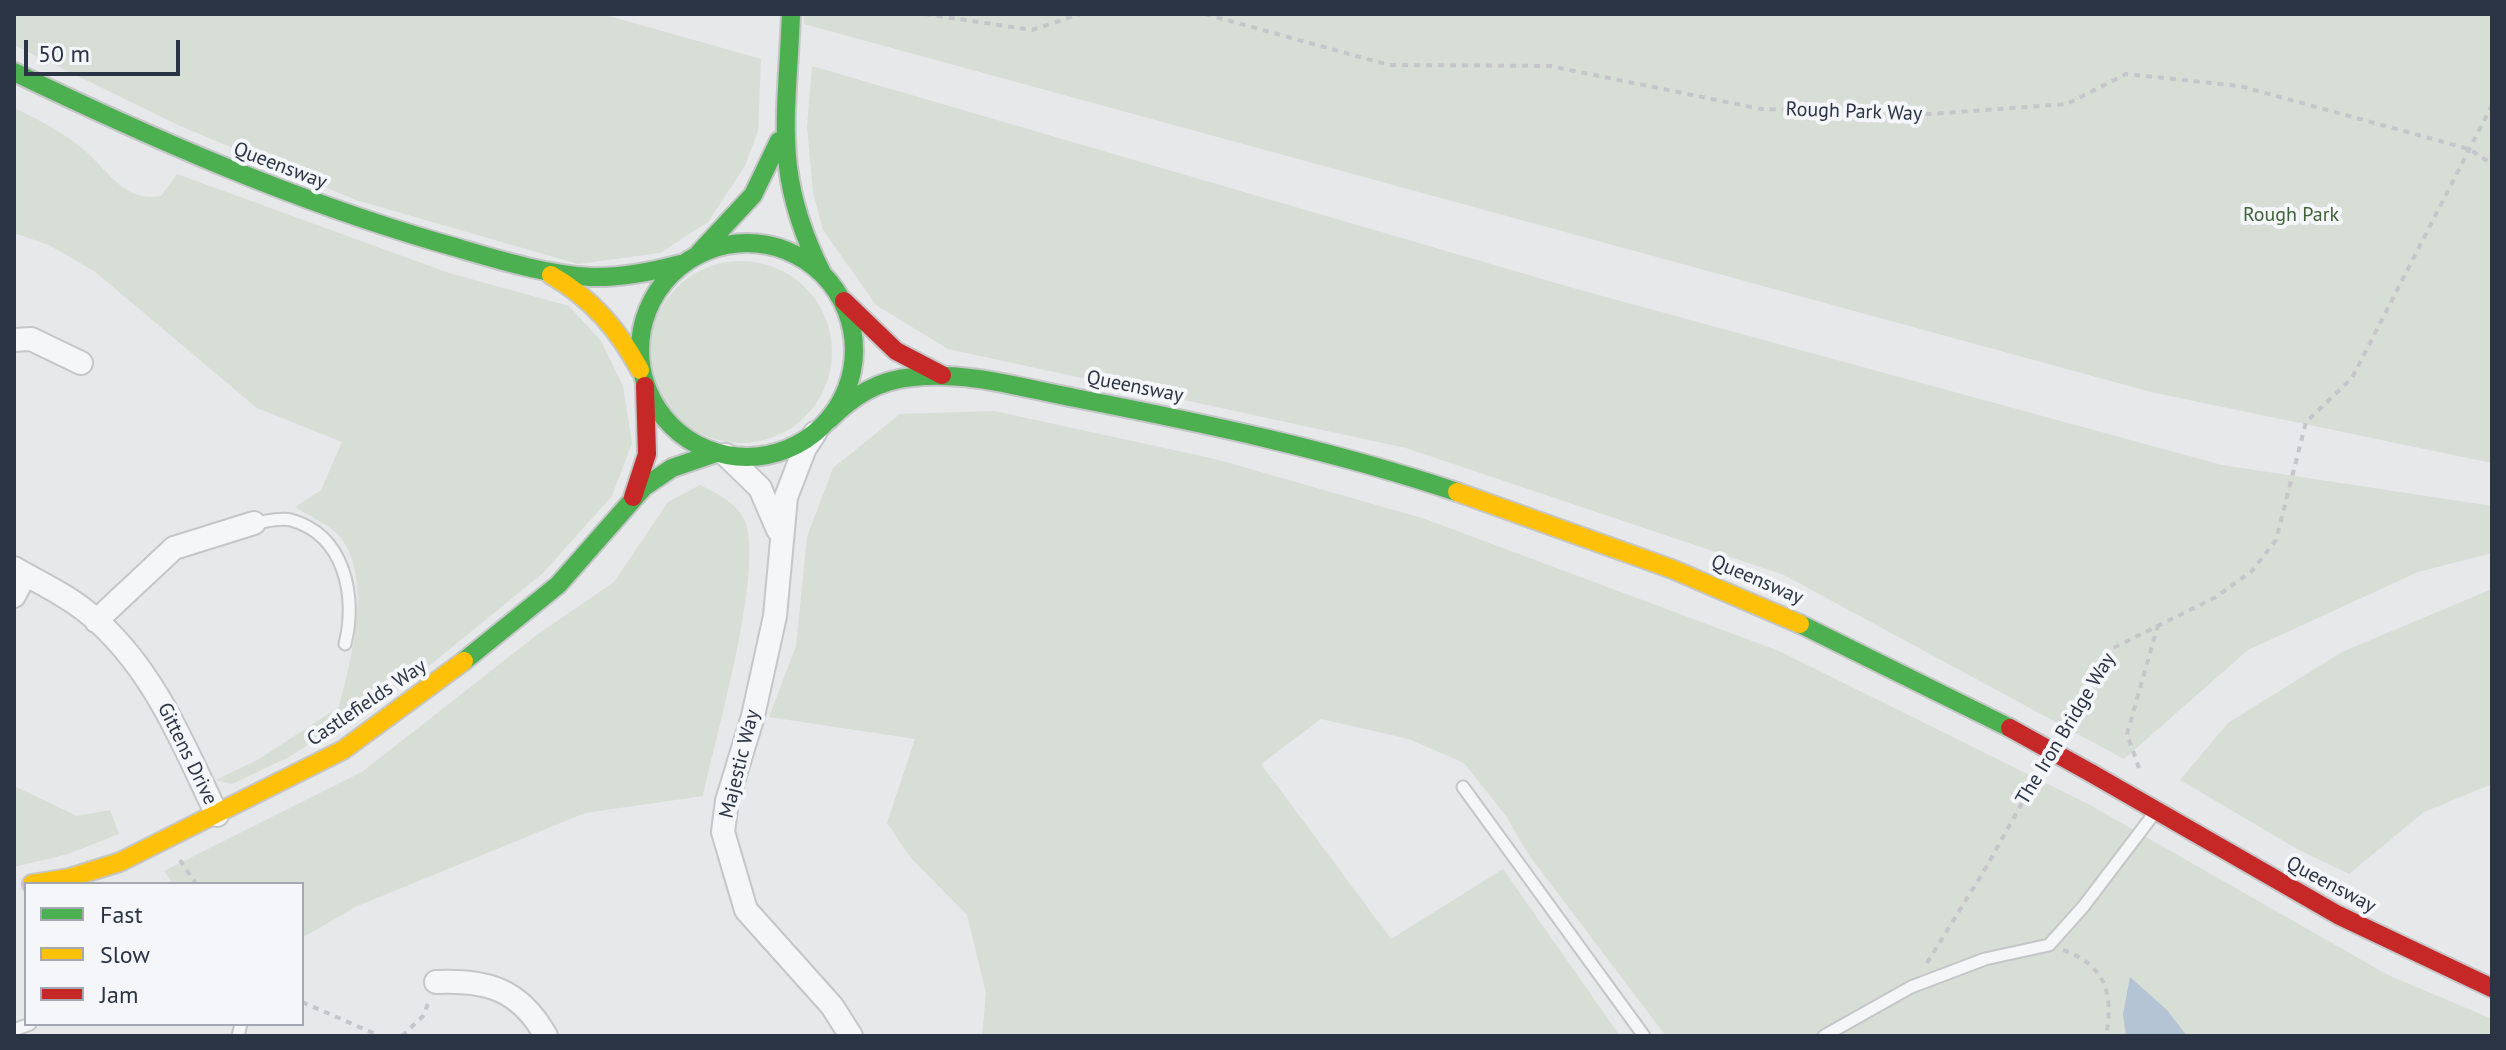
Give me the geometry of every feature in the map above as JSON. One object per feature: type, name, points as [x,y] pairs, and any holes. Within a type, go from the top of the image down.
[{"type":"main road","points":[[791,14],[784,175],[795,221],[822,273],[841,298],[853,328],[854,361],[846,392],[822,426],[788,449],[758,457],[721,454],[686,438],[661,415],[644,380],[639,343],[645,313],[660,286],[681,264],[699,253],[730,243],[763,243],[795,253],[822,273]]},
{"type":"main road","name":"Queensway","points":[[14,72],[136,132],[276,190],[425,239],[542,271],[609,277],[681,264]]},
{"type":"main road","points":[[699,253],[753,195],[777,150],[784,122]]},
{"type":"main road","name":"Queensway","points":[[542,271],[594,306],[627,344],[644,380]]},
{"type":"main road","name":"Queensway","points":[[841,298],[896,351],[944,376]]},
{"type":"main road","name":"Queensway","points":[[822,426],[845,403],[877,385],[908,377],[944,376],[1152,411],[1368,464],[1497,504],[1628,551],[1792,618],[1916,677],[2379,935],[2492,988]]},
{"type":"main road","name":"Castlefields Way","points":[[632,499],[647,454],[644,380]]},
{"type":"main road","name":"Castlefields Way","points":[[44,882],[69,878],[120,862],[343,750],[496,638],[558,585],[597,544],[632,499],[672,468],[721,454]]},
{"type":"street","points":[[14,340],[31,339],[81,363]]},
{"type":"street","name":"Majestic Way","points":[[822,426],[790,482],[783,512],[775,616],[753,716],[727,801],[723,832],[733,874],[752,920],[832,1006],[851,1036]]},
{"type":"street","name":"Majestic Way","points":[[721,454],[760,488],[768,501],[780,547]]},
{"type":"street","points":[[96,621],[174,548],[254,523]]},
{"type":"street","points":[[14,596],[20,571]]},
{"type":"street","name":"Gittens Drive","points":[[20,571],[88,612],[125,650],[168,710],[217,815]]},
{"type":"street","points":[[436,982],[473,980],[498,988],[529,1013],[546,1036]]},
{"type":"lane","points":[[254,523],[289,519],[315,531],[332,549],[347,577],[352,619],[345,644]]},
{"type":"lane","points":[[1463,787],[1644,1036]]},
{"type":"lane","points":[[1824,1036],[1911,987],[1985,959],[2049,945],[2083,907],[2155,811]]},
{"type":"path","points":[[925,14],[1032,30],[1080,14]]},
{"type":"path","name":"Rough Park Way","points":[[1205,14],[1389,65],[1550,66],[1761,109],[1930,114],[2067,104],[2126,74],[2226,84],[2469,149],[2492,164]]},
{"type":"path","name":"The Iron Bridge Way","points":[[2059,735],[2109,650],[2228,589],[2252,571],[2276,540],[2306,422],[2352,378],[2492,105]]},
{"type":"path","points":[[2141,773],[2127,734],[2158,625]]},
{"type":"path","name":"The Iron Bridge Way","points":[[1911,987],[1987,866],[2044,762]]},
{"type":"path","points":[[180,860],[195,882]]},
{"type":"path","points":[[2049,945],[2086,958],[2100,973],[2110,1014],[2106,1036]]},
{"type":"path","points":[[402,1036],[423,1016],[436,982]]},
{"type":"path","points":[[304,1003],[380,1036]]},
{"type":"green space","points":[[14,14],[602,14],[761,59],[758,131],[745,166],[708,222],[660,253],[578,264],[356,200],[178,125],[14,45]]},
{"type":"green space","name":"Rough Park","points":[[804,14],[2492,14],[2492,463],[2151,392],[804,24]]},
{"type":"green space","points":[[812,66],[1573,288],[2222,465],[2492,506],[2492,553],[2418,572],[2248,650],[2124,759],[1784,575],[1406,448],[948,349],[876,305],[823,230],[813,192],[807,127]]},
{"type":"green space","points":[[14,108],[68,138],[118,183],[137,195],[161,196],[177,174],[449,273],[569,306],[601,341],[623,386],[632,443],[612,496],[543,573],[424,670],[289,757],[232,784],[216,780],[259,759],[339,707],[356,621],[356,576],[351,556],[337,533],[295,507],[321,490],[342,442],[257,408],[94,271],[49,245],[14,233]]},
{"type":"green space","points":[[741,261],[776,268],[792,276],[805,288],[817,301],[825,317],[832,352],[825,387],[817,403],[805,416],[792,428],[776,436],[741,443],[706,436],[690,428],[677,416],[665,403],[657,387],[650,352],[657,317],[665,301],[677,288],[690,276],[706,268]]},
{"type":"green space","points":[[994,411],[1215,459],[1425,519],[1779,651],[2090,805],[2388,975],[2492,1019],[2492,1036],[1666,1036],[1528,854],[1506,816],[1464,763],[1409,739],[1321,719],[1261,764],[1391,939],[1503,869],[1620,1036],[982,1036],[986,993],[967,915],[910,857],[887,823],[915,739],[769,717],[796,646],[807,537],[833,468],[900,414]]},
{"type":"green space","points":[[700,485],[727,500],[743,517],[749,548],[743,617],[703,796],[585,813],[355,907],[304,937],[304,882],[172,882],[164,871],[362,772],[538,634],[614,582],[668,502]]},
{"type":"green space","points":[[2492,589],[2492,784],[2424,812],[2349,874],[2299,850],[2180,780],[2228,723],[2342,652]]},
{"type":"green space","points":[[14,786],[77,816],[110,810],[119,834],[68,854],[14,867]]},
{"type":"water","points":[[2130,977],[2167,1010],[2187,1036],[2126,1036],[2123,1014]]},
{"type":"traffic: fast","points":[[791,14],[786,116],[789,175],[806,238],[822,273]]},
{"type":"traffic: fast","points":[[14,72],[169,143],[275,187],[382,225],[475,253],[533,268],[591,277],[636,274],[681,264]]},
{"type":"traffic: fast","points":[[699,253],[753,195],[779,141]]},
{"type":"traffic: fast","points":[[747,243],[788,251],[823,274],[846,309],[854,350],[846,391],[823,426],[788,449],[747,457],[706,449],[671,426],[648,391],[640,350],[648,309],[671,274],[706,251],[747,243]]},
{"type":"traffic: fast","points":[[829,420],[857,397],[888,382],[933,376],[974,378],[1267,439],[1363,463],[1457,492]]},
{"type":"traffic: fast","points":[[464,661],[558,585],[644,487],[672,468],[716,453]]},
{"type":"traffic: fast","points":[[1800,624],[2010,728]]},
{"type":"traffic: slow","points":[[551,275],[591,304],[622,341],[640,370]]},
{"type":"traffic: slow","points":[[1457,492],[1672,569],[1800,624]]},
{"type":"traffic: slow","points":[[44,882],[69,878],[120,862],[343,750],[464,661]]},
{"type":"traffic: jam","points":[[844,301],[896,351],[942,375]]},
{"type":"traffic: jam","points":[[633,497],[647,454],[645,386]]},
{"type":"traffic: jam","points":[[2010,728],[2091,773]]},
{"type":"traffic: jam","points":[[2091,773],[2338,915],[2492,988]]}]
